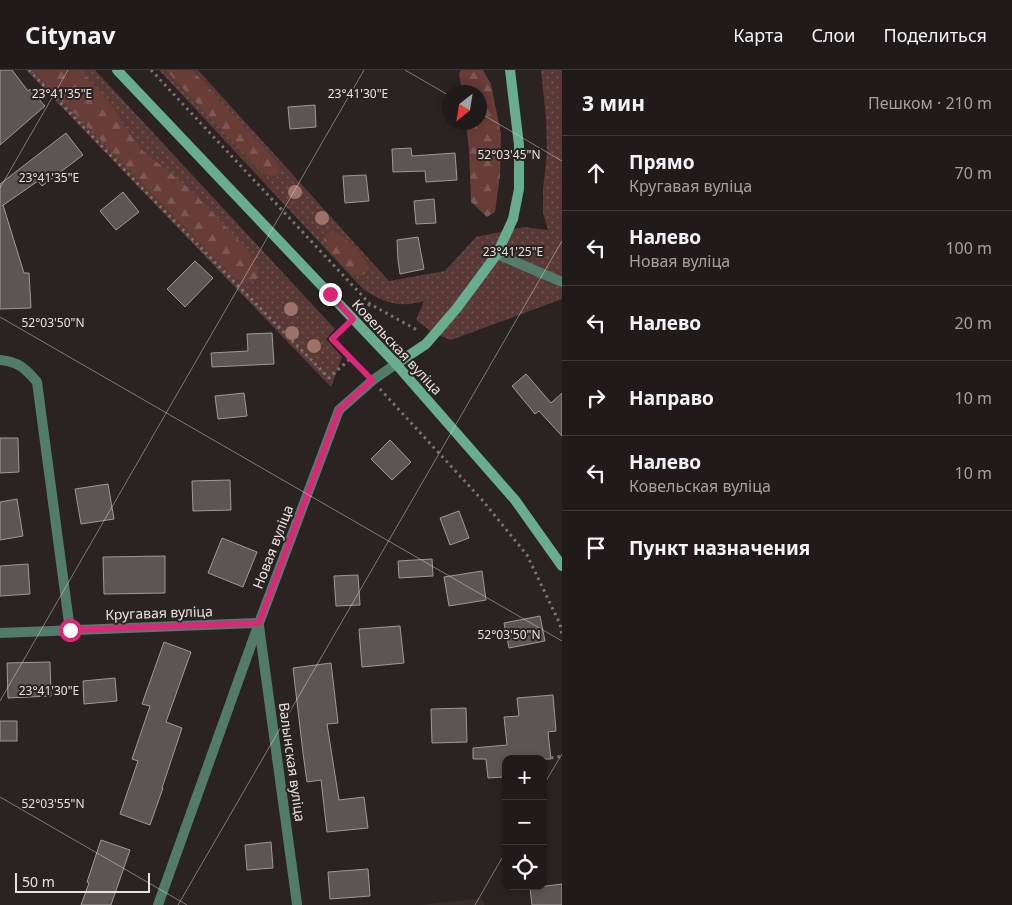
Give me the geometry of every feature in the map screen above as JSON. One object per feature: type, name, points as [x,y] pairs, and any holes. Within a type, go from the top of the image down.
[{"type":"main road","name":"Ковельская вуліца","points":[[118,70],[396,364],[515,500],[562,566]]},
{"type":"main road","name":"Новая вуліца","points":[[396,364],[426,344],[457,308],[497,254],[513,219],[519,189],[518,145],[510,70]]},
{"type":"street","points":[[497,254],[562,282]]},
{"type":"street","points":[[0,360],[10,361],[26,368],[37,382],[70,630]]},
{"type":"street","name":"Новая вуліца","points":[[158,905],[259,623],[339,410],[372,380],[396,364]]},
{"type":"street","name":"Кругавая вуліца","points":[[0,633],[259,623]]},
{"type":"street","name":"Валынская вуліца","points":[[259,623],[297,904]]},
{"type":"path","points":[[29,70],[329,378],[351,358]]},
{"type":"path","points":[[151,70],[370,304],[431,338]]},
{"type":"path","points":[[370,304],[332,339],[483,501],[527,555],[560,624],[562,636]]},
{"type":"path","points":[[551,758],[562,756]]},
{"type":"shaded area","points":[[26,70],[95,70],[335,329],[326,339],[342,357],[331,387]]},
{"type":"shaded area","points":[[159,70],[198,70],[389,281],[445,271],[476,237],[524,227],[548,230],[543,213],[543,189],[547,154],[546,118],[541,70],[562,70],[562,299],[451,340],[433,333],[416,320],[424,301],[407,304],[392,303],[378,298],[363,289]]},
{"type":"shaded area","points":[[481,898],[485,905],[421,905]]},
{"type":"green space","points":[[33,70],[80,70],[109,102],[143,151],[190,189],[245,247],[258,272],[256,280],[244,282],[234,278]]},
{"type":"green space","points":[[166,70],[192,70],[276,161],[278,173],[273,176],[261,172]]},
{"type":"green space","points":[[461,70],[483,70],[491,84],[501,134],[500,176],[495,212],[487,217],[471,202],[467,130],[487,130],[487,85],[461,85],[459,74]]},
{"type":"green space","points":[[331,232],[341,236],[357,250],[367,265],[366,273],[355,275],[347,270],[334,255],[324,242],[325,236]]},
{"type":"building","points":[[0,70],[12,70],[28,91],[30,89],[45,106],[0,145]]},
{"type":"building","points":[[315,105],[316,127],[290,129],[288,107]]},
{"type":"building","points":[[66,133],[83,155],[42,186],[38,181],[3,205],[24,273],[29,273],[31,308],[0,309],[0,184]]},
{"type":"building","points":[[411,148],[412,156],[455,153],[457,180],[426,182],[425,171],[393,172],[392,149]]},
{"type":"building","points":[[366,175],[369,201],[345,203],[343,176]]},
{"type":"building","points":[[123,192],[139,212],[116,230],[100,211]]},
{"type":"building","points":[[434,199],[436,223],[416,224],[414,201]]},
{"type":"building","points":[[418,237],[424,269],[400,274],[397,240]]},
{"type":"building","points":[[195,261],[213,278],[185,307],[167,289]]},
{"type":"building","points":[[272,333],[274,364],[212,367],[211,353],[248,351],[247,334]]},
{"type":"building","points":[[526,374],[551,403],[562,393],[562,436],[539,411],[535,414],[512,386]]},
{"type":"building","points":[[244,393],[247,416],[218,419],[215,396]]},
{"type":"building","points":[[0,438],[18,438],[19,472],[0,473]]},
{"type":"building","points":[[390,440],[411,462],[392,480],[371,459]]},
{"type":"building","points":[[230,480],[231,510],[193,511],[192,481]]},
{"type":"building","points":[[108,484],[114,519],[81,524],[75,489]]},
{"type":"building","points":[[17,499],[23,536],[0,540],[0,502]]},
{"type":"building","points":[[459,511],[469,538],[450,545],[440,518]]},
{"type":"building","points":[[222,538],[257,552],[243,587],[208,573]]},
{"type":"building","points":[[165,556],[165,593],[104,594],[103,557]]},
{"type":"building","points":[[432,559],[433,576],[399,578],[398,561]]},
{"type":"building","points":[[28,564],[30,594],[0,596],[0,566]]},
{"type":"building","points":[[482,571],[486,600],[449,606],[444,577]]},
{"type":"building","points":[[358,575],[360,605],[336,606],[334,576]]},
{"type":"building","points":[[540,616],[545,641],[509,648],[504,623]]},
{"type":"building","points":[[400,626],[404,663],[362,667],[359,629]]},
{"type":"building","points":[[164,642],[191,652],[166,722],[182,728],[150,825],[120,814],[138,761],[132,759],[150,706],[142,704]]},
{"type":"building","points":[[50,662],[51,696],[8,698],[7,663]]},
{"type":"building","points":[[331,663],[338,723],[327,724],[339,800],[364,797],[368,828],[327,832],[321,780],[307,782],[293,668]]},
{"type":"building","points":[[115,678],[117,701],[84,704],[83,681]]},
{"type":"building","points":[[553,695],[556,731],[548,732],[551,759],[547,759],[547,755],[502,755],[502,777],[488,778],[486,759],[473,759],[473,748],[507,745],[504,717],[519,716],[517,698]]},
{"type":"building","points":[[466,708],[467,742],[432,743],[431,709]]},
{"type":"building","points":[[0,721],[17,721],[17,741],[0,741]]},
{"type":"building","points":[[101,840],[130,850],[111,905],[81,905],[89,883],[87,882]]},
{"type":"building","points":[[271,842],[273,868],[247,870],[245,845]]},
{"type":"building","points":[[368,869],[370,896],[330,899],[328,872]]},
{"type":"building","points":[[562,884],[562,905],[532,905],[530,890],[547,890],[547,886]]},
{"type":"route","points":[[70,630],[259,623],[339,410],[372,380],[332,339],[353,319],[330,294]]}]
